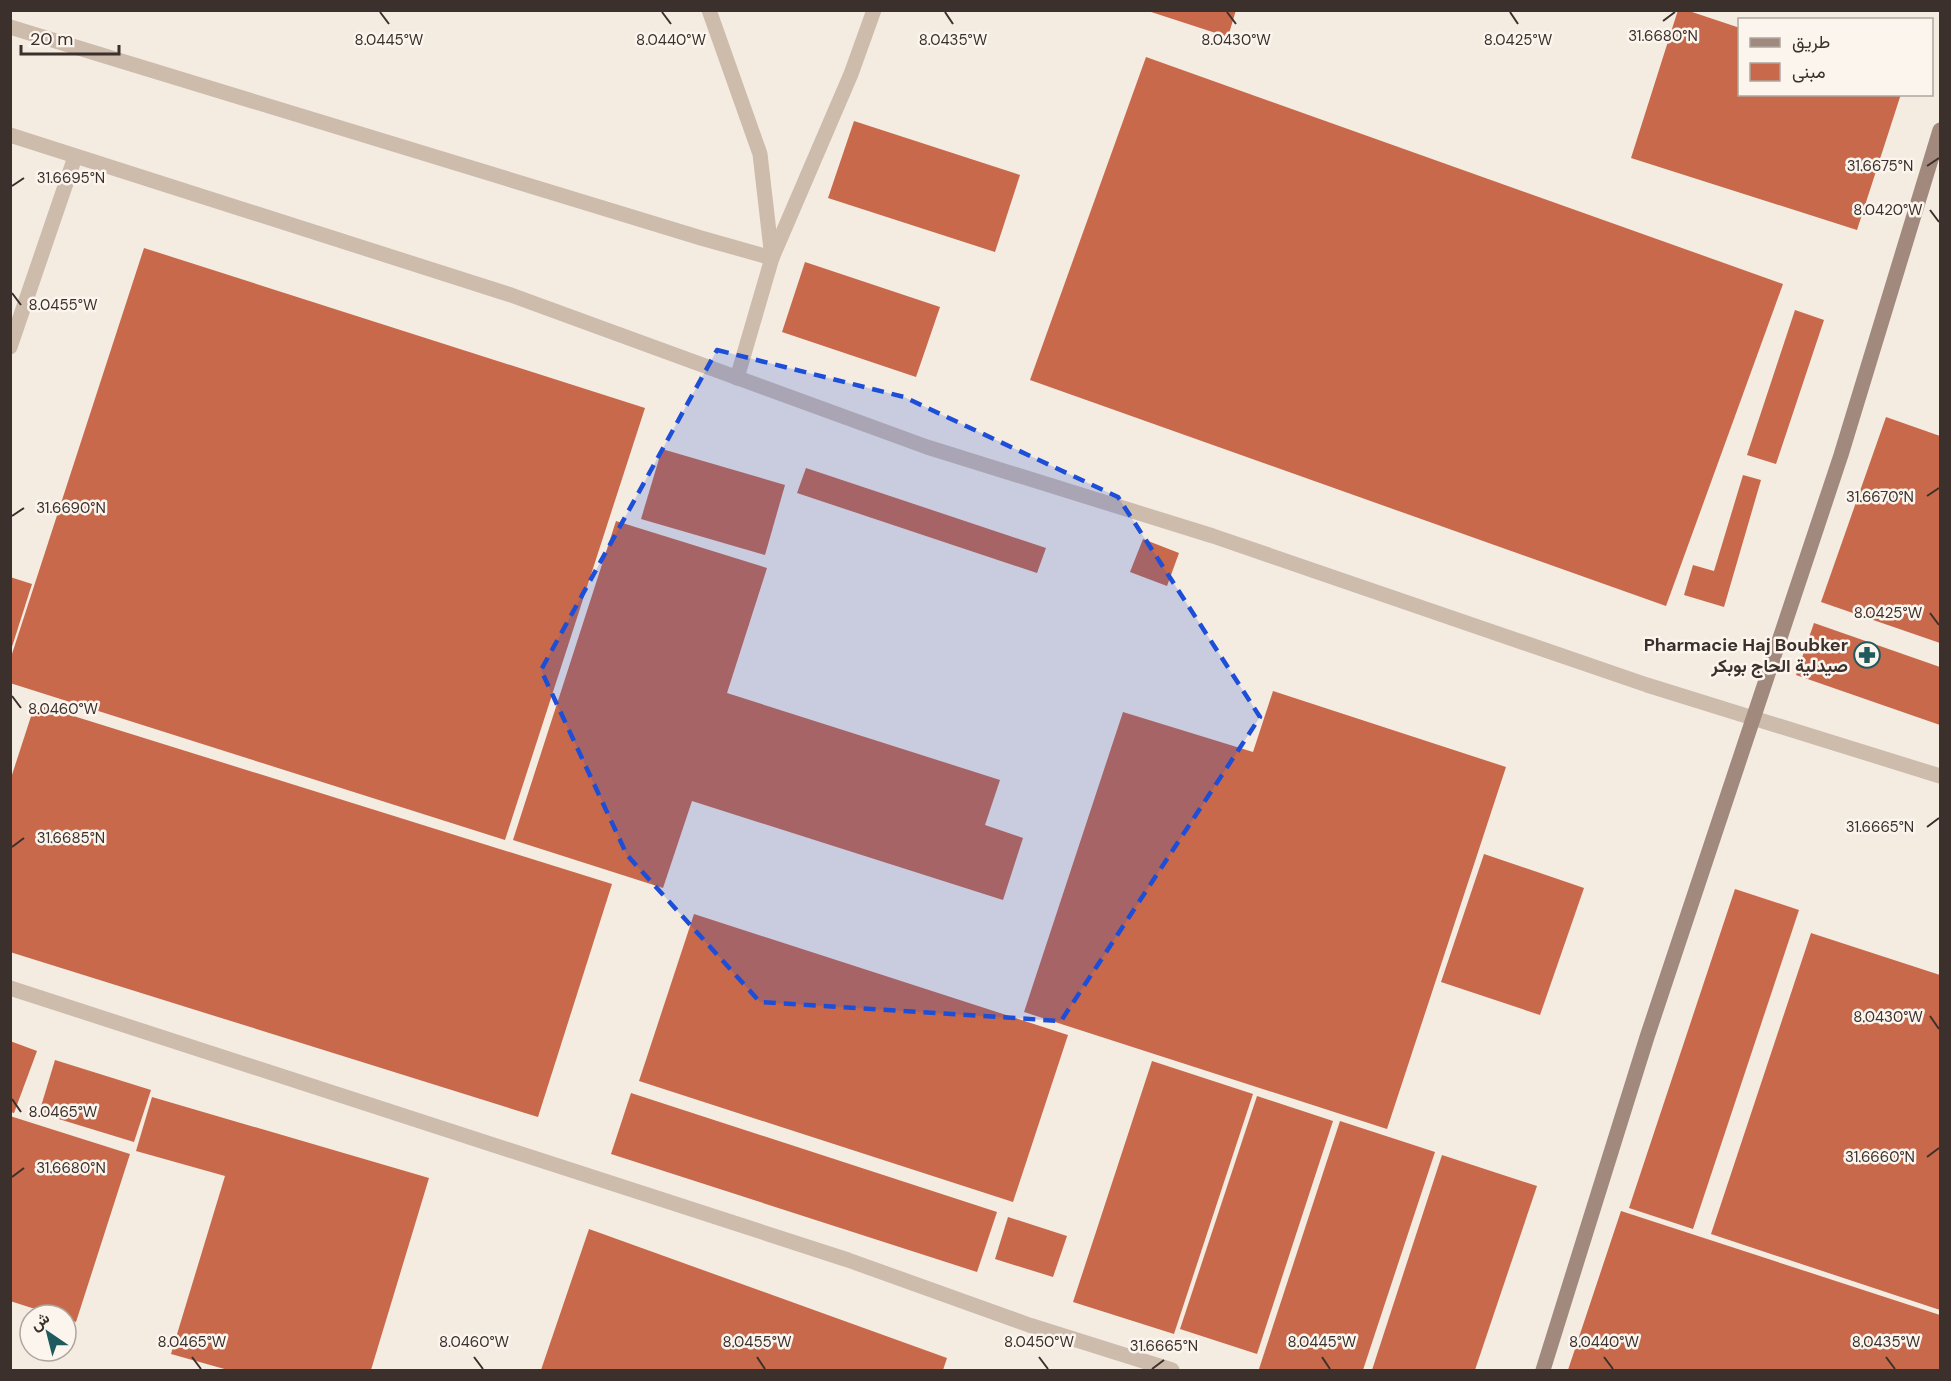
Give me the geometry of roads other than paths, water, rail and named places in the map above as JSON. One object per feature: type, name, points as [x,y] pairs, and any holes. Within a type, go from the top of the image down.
[{"type":"street","points":[[709,10],[760,154],[772,258]]},
{"type":"street","points":[[737,378],[772,258],[851,74],[874,10]]},
{"type":"street","points":[[10,27],[772,258]]},
{"type":"street","points":[[1542,1371],[1647,1037],[1841,455],[1941,130]]},
{"type":"street","points":[[10,135],[511,295],[927,447],[1235,543],[1647,685],[1941,776]]},
{"type":"street","points":[[10,347],[75,157]]},
{"type":"street","points":[[10,988],[825,1253],[1029,1325],[1172,1371]]},
{"type":"place","name":"Pharmacie Haj Boubker صيدلية الحاج بوبكر","points":[[1867,655]]}]
